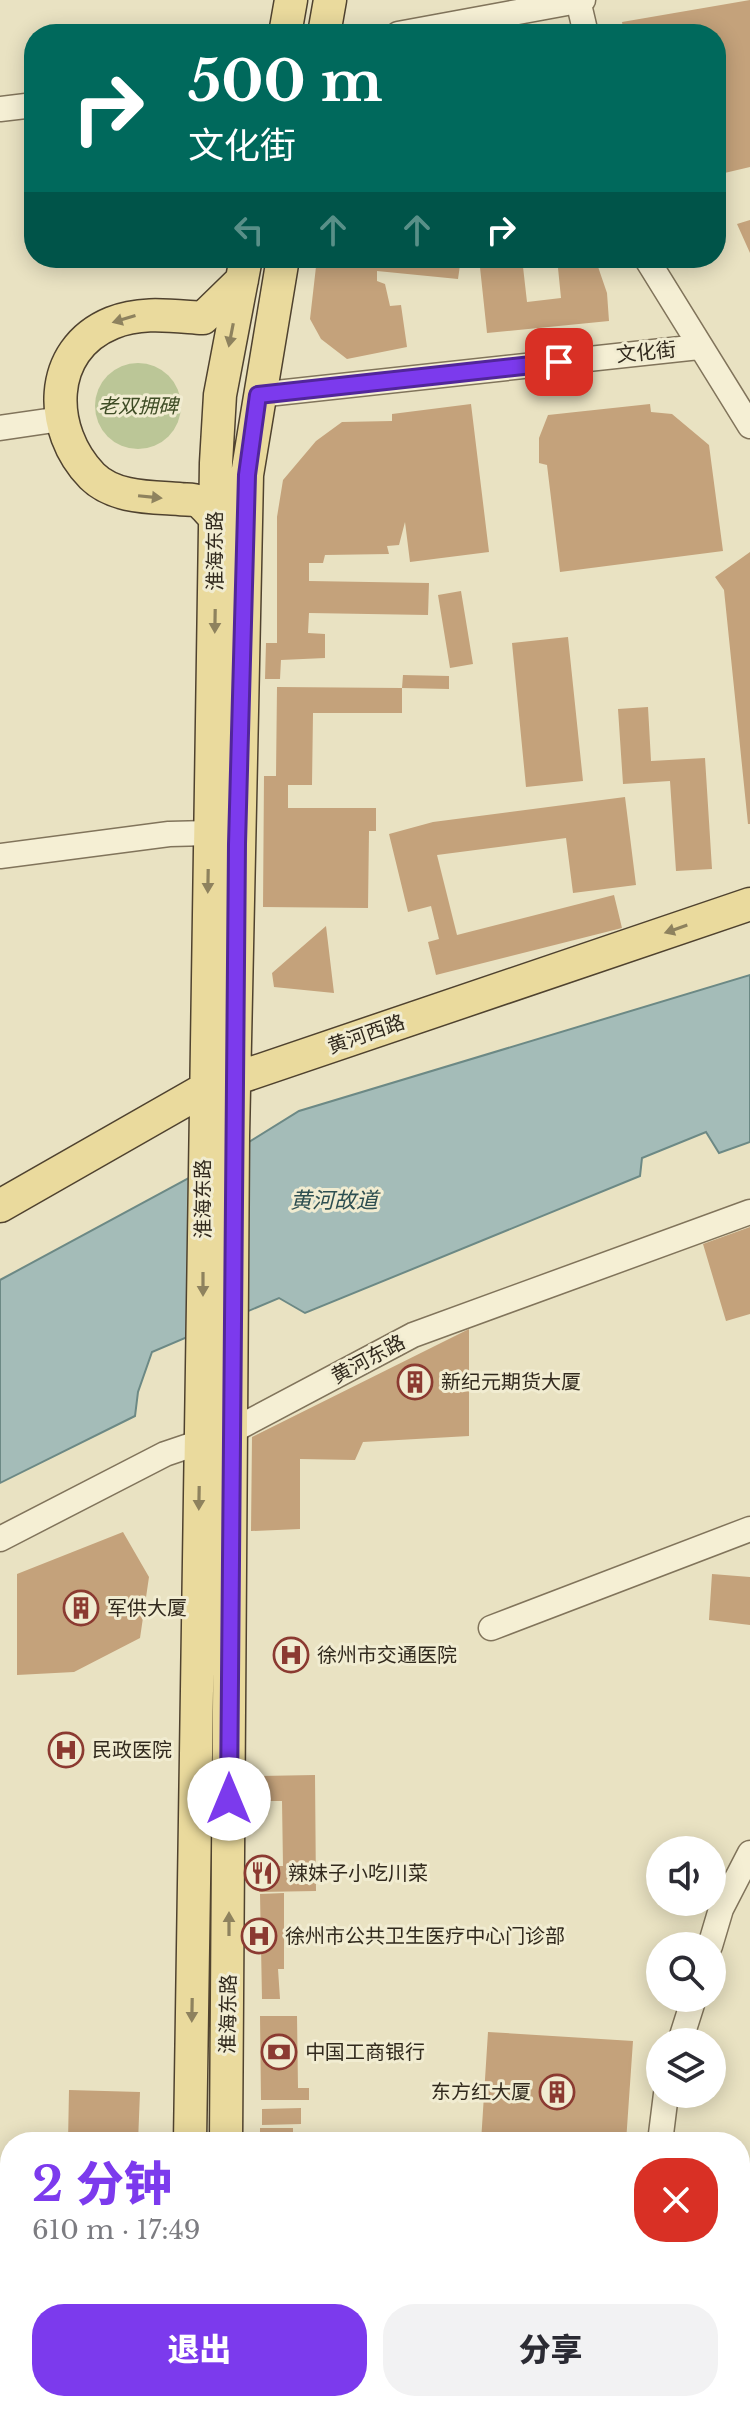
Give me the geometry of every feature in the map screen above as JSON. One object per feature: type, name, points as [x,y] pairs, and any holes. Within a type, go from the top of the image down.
[{"type":"main road","points":[[287,24],[291,0]]},
{"type":"main road","points":[[326,24],[330,0]]},
{"type":"main road","name":"淮海东路","points":[[218,1362],[203,1150],[219,1095],[237,844],[246,486],[258,395],[281,268]]},
{"type":"main road","points":[[215,518],[198,501],[124,494],[96,480],[74,458],[61,419],[59,398],[67,368],[84,342],[109,323],[139,314],[203,318],[244,269]]},
{"type":"main road","name":"淮海东路","points":[[190,2132],[218,1362],[233,1136],[219,1095],[209,833],[215,518],[220,395],[244,269]]},
{"type":"main road","name":"黄河西路","points":[[0,1206],[219,1095],[750,904]]},
{"type":"main road","name":"黄河西路","points":[[0,1227],[219,1095],[750,927]]},
{"type":"main road","name":"淮海东路","points":[[215,1437],[226,2132]]},
{"type":"street","points":[[452,24],[580,0],[584,24]]},
{"type":"street","points":[[0,109],[24,106]]},
{"type":"street","points":[[652,268],[750,426]]},
{"type":"street","name":"文化街","points":[[258,395],[699,347]]},
{"type":"street","points":[[0,428],[61,419]]},
{"type":"street","points":[[0,856],[169,834],[209,833]]},
{"type":"street","name":"黄河东路","points":[[0,1539],[165,1454],[215,1437],[413,1335],[750,1212]]},
{"type":"street","points":[[491,1628],[750,1529]]},
{"type":"street","points":[[714,1932],[721,1909],[750,1853]]},
{"type":"street","points":[[661,2132],[664,2108]]},
{"type":"green space","name":"老双拥碑","points":[[138,363],[154,367],[168,376],[177,390],[181,406],[177,422],[168,436],[154,445],[138,449],[122,445],[108,436],[99,422],[95,406],[99,390],[108,376],[122,367]]},
{"type":"water","name":"黄河故道","points":[[750,975],[750,1142],[719,1153],[706,1132],[642,1158],[640,1176],[305,1313],[279,1298],[152,1352],[138,1392],[135,1416],[0,1483],[0,1280],[202,1171],[299,1111]]},
{"type":"building","points":[[750,0],[750,167],[726,173],[726,24],[622,22]]},
{"type":"building","points":[[750,220],[750,253],[737,224]]},
{"type":"building","points":[[316,268],[460,268],[458,279],[377,271],[377,281],[385,284],[390,306],[401,305],[407,347],[347,359],[321,339],[310,319]]},
{"type":"building","points":[[480,268],[523,268],[527,302],[561,298],[558,268],[598,268],[607,293],[609,321],[487,333]]},
{"type":"building","points":[[471,404],[489,552],[410,562],[405,522],[399,545],[387,546],[389,554],[325,555],[323,563],[309,563],[309,581],[429,583],[428,615],[309,613],[308,633],[325,634],[325,658],[281,660],[280,679],[265,679],[266,643],[277,643],[277,517],[283,480],[316,441],[342,422],[392,421],[392,414]]},
{"type":"building","points":[[650,404],[651,412],[672,414],[709,445],[723,551],[560,572],[547,465],[539,463],[539,438],[548,415]]},
{"type":"building","points":[[750,552],[748,824],[724,590],[715,577]]},
{"type":"building","points":[[461,591],[473,664],[450,668],[438,595]]},
{"type":"building","points":[[568,637],[583,781],[526,787],[512,643]]},
{"type":"building","points":[[403,675],[449,676],[449,689],[402,688]]},
{"type":"building","points":[[277,687],[402,688],[402,713],[313,713],[312,785],[288,785],[288,808],[376,808],[376,831],[369,831],[368,908],[263,907],[264,776],[276,776]]},
{"type":"building","points":[[648,707],[651,761],[705,758],[712,869],[676,871],[670,781],[623,784],[618,709]]},
{"type":"building","points":[[625,797],[636,885],[573,893],[566,838],[437,855],[457,935],[614,895],[622,928],[436,975],[428,942],[439,939],[431,906],[408,912],[389,834],[433,822]]},
{"type":"building","points":[[326,926],[334,993],[274,987],[272,973]]},
{"type":"building","points":[[750,1227],[750,1314],[726,1321],[703,1244]]},
{"type":"building","name":"新纪元期货大厦","points":[[469,1329],[469,1436],[363,1442],[355,1460],[300,1459],[300,1529],[251,1531],[252,1437]]},
{"type":"building","name":"军供大厦","points":[[123,1532],[149,1577],[140,1638],[74,1672],[17,1675],[17,1574]]},
{"type":"building","points":[[712,1574],[750,1577],[750,1625],[709,1620]]},
{"type":"building","points":[[315,1775],[316,1891],[259,1892],[259,1866],[283,1866],[282,1801],[260,1801],[260,1776]]},
{"type":"building","points":[[284,1893],[284,1969],[278,1969],[280,1999],[262,1999],[260,1894]]},
{"type":"building","name":"中国工商银行","points":[[260,2016],[297,2016],[298,2088],[309,2088],[309,2100],[261,2100]]},
{"type":"building","name":"东方红大厦","points":[[488,2032],[633,2041],[627,2132],[482,2132]]},
{"type":"building","points":[[69,2090],[140,2092],[138,2132],[68,2132]]},
{"type":"building","points":[[301,2108],[301,2124],[262,2125],[262,2109]]},
{"type":"building","points":[[260,2128],[293,2128],[293,2132],[260,2132]]},
{"type":"place","name":"新纪元期货大厦","points":[[415,1382]]},
{"type":"place","name":"军供大厦","points":[[81,1608]]},
{"type":"place","name":"徐州市交通医院","points":[[291,1655]]},
{"type":"place","name":"民政医院","points":[[66,1750]]},
{"type":"place","name":"辣妹子小吃川菜","points":[[262,1873]]},
{"type":"place","name":"徐州市公共卫生医疗中心门诊部","points":[[259,1936]]},
{"type":"place","name":"中国工商银行","points":[[279,2052]]},
{"type":"place","name":"东方红大厦","points":[[557,2092]]},
{"type":"route","points":[[229,1799],[237,844],[247,475],[258,395],[559,362]]}]
